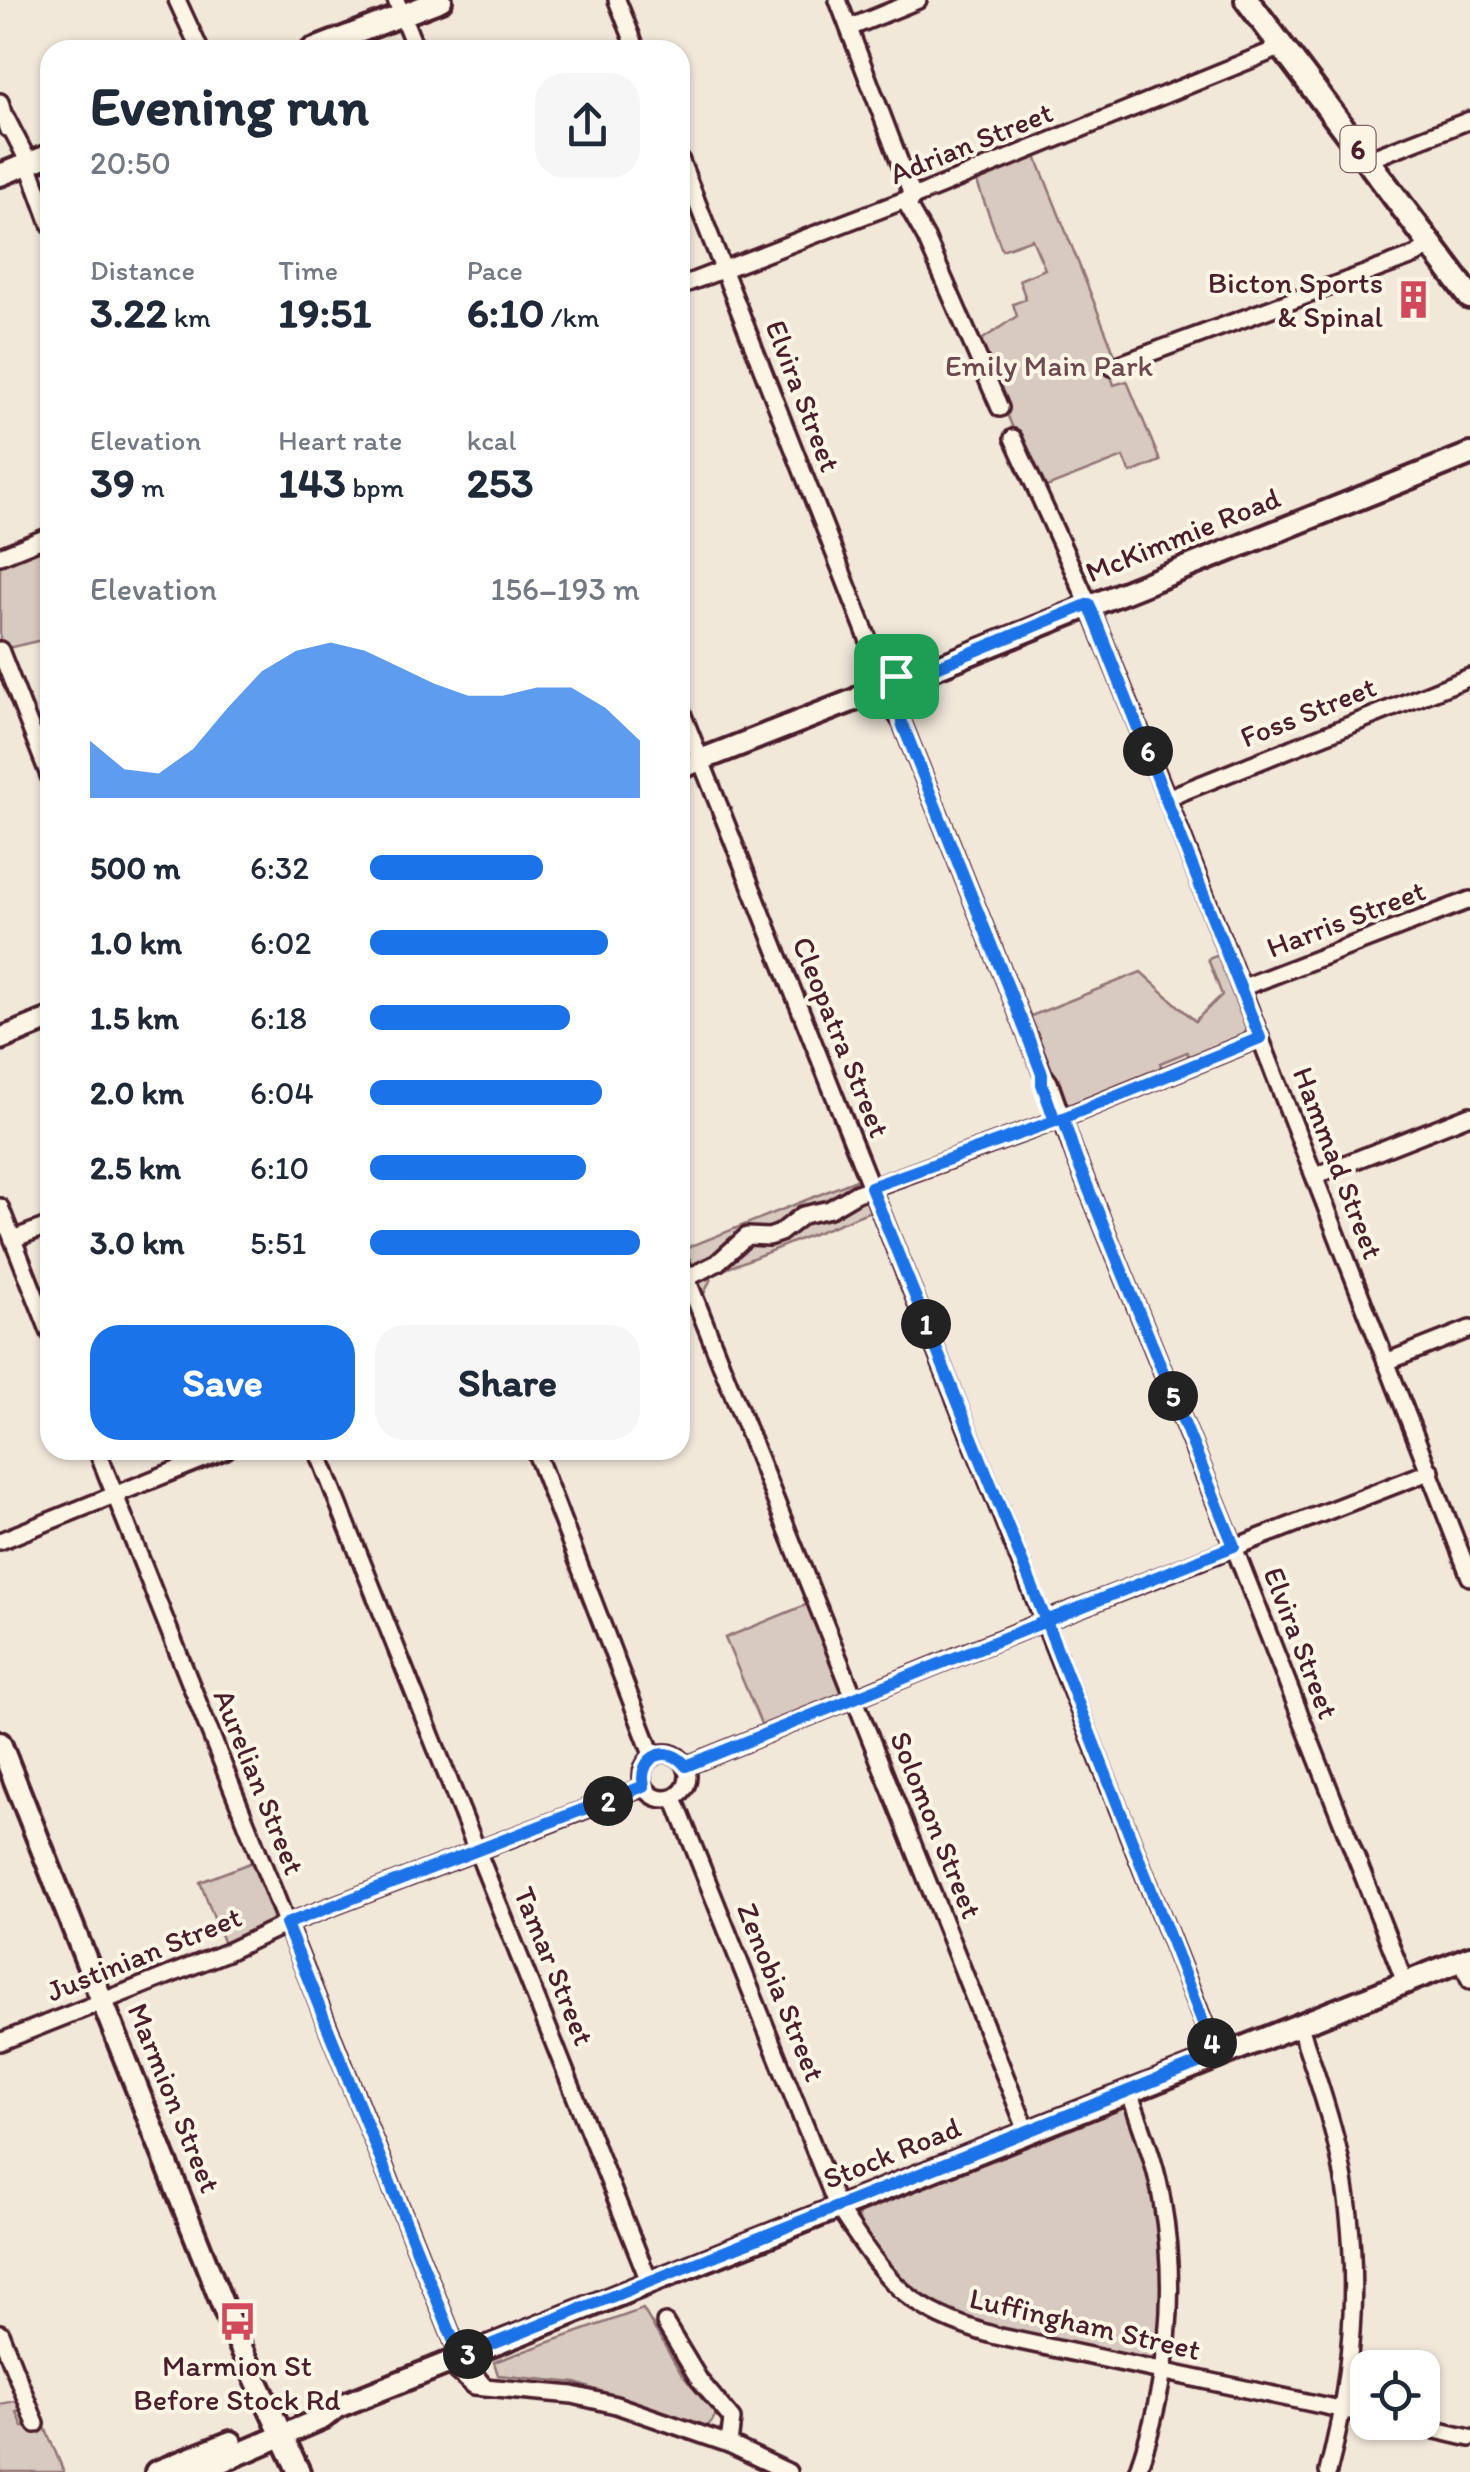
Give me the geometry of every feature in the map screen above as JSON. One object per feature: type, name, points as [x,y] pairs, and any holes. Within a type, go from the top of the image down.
[{"type":"highway","name":"6","points":[[1246,0],[1470,297]]},
{"type":"main road","points":[[317,40],[404,6],[441,0]]},
{"type":"main road","points":[[333,40],[404,6]]},
{"type":"main road","points":[[0,175],[19,162]]},
{"type":"main road","name":"McKimmie Road","points":[[888,687],[1470,454]]},
{"type":"main road","points":[[690,764],[888,687]]},
{"type":"main road","points":[[0,1039],[40,1023]]},
{"type":"main road","name":"Marmion Street","points":[[0,1743],[99,2003]]},
{"type":"main road","name":"Marmion Street","points":[[0,1766],[232,2326],[286,2472]]},
{"type":"main road","name":"Stock Road","points":[[156,2472],[323,2418],[336,2407],[649,2281],[1468,1958]]},
{"type":"main road","name":"Stock Road","points":[[197,2472],[273,2432]]},
{"type":"main road","name":"Marmion Street","points":[[273,2432],[299,2472]]},
{"type":"street","points":[[178,0],[194,40]]},
{"type":"street","points":[[617,0],[633,40]]},
{"type":"street","points":[[838,0],[914,196],[908,206],[926,238],[1000,408]]},
{"type":"street","points":[[850,28],[918,0]]},
{"type":"street","points":[[404,6],[413,40]]},
{"type":"street","name":"Adrian Street","points":[[690,282],[1282,47]]},
{"type":"street","points":[[3,110],[19,162],[40,199]]},
{"type":"street","points":[[1366,160],[1470,120]]},
{"type":"street","name":"Elvira Street","points":[[690,183],[1042,1074],[1042,1084],[1059,1119],[1067,1148],[1076,1158],[1234,1546],[1405,1982]]},
{"type":"street","points":[[1112,368],[1416,255],[1430,244]]},
{"type":"street","name":"Hammad Street","points":[[1013,438],[1089,604],[1167,798],[1386,1362],[1463,1536],[1470,1577]]},
{"type":"street","points":[[0,556],[40,540]]},
{"type":"street","points":[[0,650],[40,752]]},
{"type":"street","name":"Foss Street","points":[[1167,798],[1470,678]]},
{"type":"street","name":"Cleopatra Street","points":[[690,733],[1216,2056]]},
{"type":"street","name":"Harris Street","points":[[1241,988],[1470,900]]},
{"type":"street","points":[[690,1268],[716,1263],[742,1238],[780,1233],[803,1215],[830,1209],[871,1187],[1059,1119],[1260,1038]]},
{"type":"street","points":[[1314,1176],[1470,1115]]},
{"type":"street","points":[[0,1207],[40,1307]]},
{"type":"street","points":[[13,1239],[40,1228]]},
{"type":"street","name":"Solomon Street","points":[[690,1289],[1027,2131]]},
{"type":"street","points":[[1386,1362],[1470,1329]]},
{"type":"street","name":"Aurelian Street","points":[[101,1460],[460,2357],[483,2385],[573,2395],[616,2405],[729,2444]]},
{"type":"street","points":[[0,1540],[201,1460]]},
{"type":"street","name":"Tamar Street","points":[[321,1460],[649,2281]]},
{"type":"street","points":[[538,1460],[653,1757]]},
{"type":"street","points":[[686,1766],[1431,1471]]},
{"type":"street","points":[[668,1753],[686,1766],[688,1782],[674,1798],[656,1798],[644,1786],[643,1769],[653,1757],[668,1753]]},
{"type":"street","name":"Justinian Street","points":[[0,2042],[286,1924],[644,1786]]},
{"type":"street","name":"Zenobia Street","points":[[674,1798],[837,2206]]},
{"type":"street","points":[[1468,1958],[1470,1980]]},
{"type":"street","points":[[1299,2024],[1334,2135],[1351,2249],[1352,2317],[1342,2410],[1328,2472]]},
{"type":"street","points":[[1129,2091],[1152,2158],[1167,2234],[1169,2316],[1155,2417],[1137,2472]]},
{"type":"street","name":"Luffingham Street","points":[[837,2206],[890,2280],[929,2312],[996,2336],[1350,2412]]},
{"type":"street","points":[[665,2323],[694,2372],[732,2420],[729,2444],[788,2472]]},
{"type":"street","points":[[0,2333],[36,2424]]},
{"type":"street","points":[[1440,2431],[1470,2438]]},
{"type":"green space","name":"Emily Main Park","points":[[1035,154],[1117,360],[1107,365],[1114,385],[1127,381],[1160,461],[1131,473],[1123,457],[1039,490],[977,343],[1017,316],[1013,304],[1026,299],[1019,280],[1045,269],[1032,239],[1002,250],[975,177]]},
{"type":"green space","points":[[40,540],[40,640],[0,650],[0,556]]},
{"type":"green space","points":[[1220,957],[1247,1025],[1244,1038],[1191,1061],[1187,1052],[1160,1063],[1163,1072],[1069,1107],[1063,1105],[1026,1018],[1141,972],[1195,1021],[1222,995],[1208,959]]},
{"type":"green space","points":[[861,1178],[873,1210],[713,1274],[703,1296],[690,1264],[690,1247]]},
{"type":"green space","points":[[813,1602],[846,1690],[840,1699],[764,1731],[725,1638]]},
{"type":"green space","points":[[260,1859],[286,1924],[227,1952],[200,1882]]},
{"type":"green space","points":[[1121,2108],[1130,2110],[1153,2180],[1164,2265],[1161,2352],[1150,2359],[1002,2328],[949,2310],[903,2279],[861,2226],[858,2216],[862,2211]]},
{"type":"green space","points":[[643,2309],[682,2375],[716,2413],[707,2428],[576,2383],[498,2375],[494,2362]]},
{"type":"green space","points":[[15,2401],[24,2409],[17,2412],[23,2427],[31,2425],[33,2430],[44,2425],[64,2472],[0,2472],[0,2404]]},
{"type":"place","name":"Bicton Sports & Spinal","points":[[1413,300]]},
{"type":"place","name":"Marmion St Before Stock Rd","points":[[237,2322]]},
{"type":"route","points":[[896,676],[901,685],[898,694],[902,723],[1042,1074],[1055,1121],[871,1187],[1046,1621],[686,1766],[675,1755],[660,1754],[643,1769],[644,1786],[286,1924],[460,2357],[1216,2056],[1046,1621],[1234,1546],[1063,1118],[1260,1038],[1089,604],[920,674],[896,676]]}]
